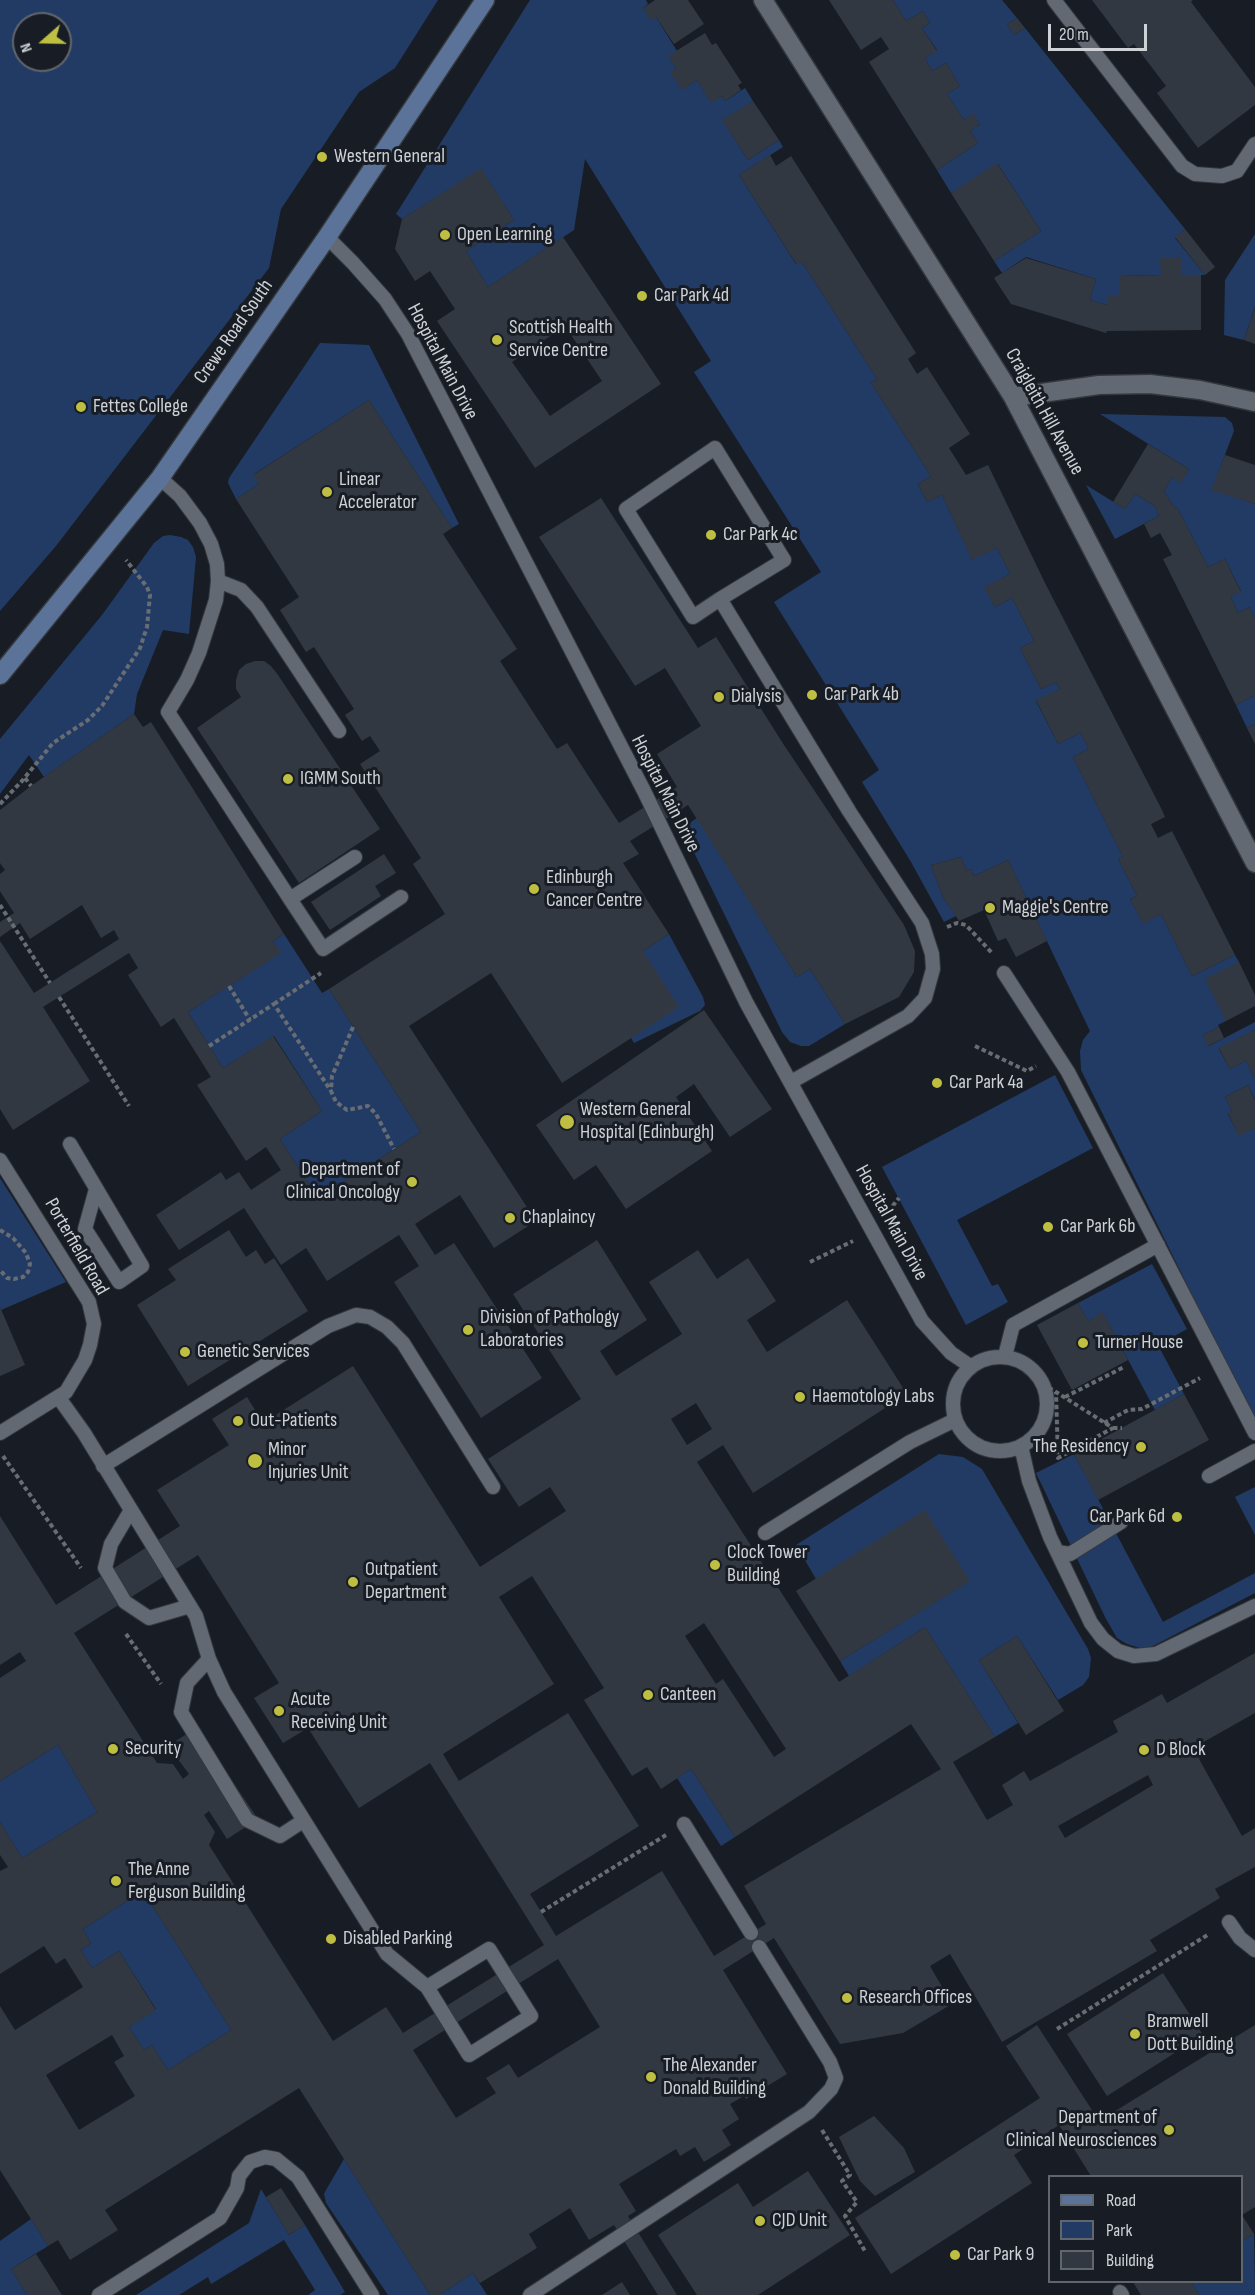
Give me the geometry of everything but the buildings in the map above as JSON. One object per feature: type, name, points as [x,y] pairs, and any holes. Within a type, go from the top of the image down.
[{"type":"street","name":"Crewe Road South","points":[[0,675],[160,478],[327,237],[484,0]]},
{"type":"street","name":"Craigleith Hill Avenue","points":[[763,0],[1013,397],[1255,863]]},
{"type":"street","points":[[1013,397],[1099,385],[1150,384],[1200,390],[1255,402]]},
{"type":"lane","points":[[1054,0],[1182,166],[1195,174],[1222,176],[1237,171],[1255,144]]},
{"type":"lane","name":"Hospital Main Drive","points":[[327,237],[353,262],[385,299],[408,334],[644,792],[746,1002],[922,1321],[951,1353],[970,1366]]},
{"type":"lane","points":[[716,448],[784,560],[720,599],[693,617],[626,509],[716,448]]},
{"type":"lane","points":[[160,478],[180,496],[200,523],[211,544],[217,564],[218,581],[216,600],[199,653],[187,680],[168,712],[323,949],[401,897]]},
{"type":"lane","points":[[218,581],[242,590],[257,607],[339,731]]},
{"type":"lane","points":[[720,599],[849,811],[922,923],[932,954],[933,969],[925,998],[908,1016],[791,1082]]},
{"type":"lane","points":[[290,899],[355,856]]},
{"type":"lane","points":[[1004,973],[1058,1054],[1255,1433]]},
{"type":"lane","points":[[70,1144],[142,1266],[119,1282],[85,1229],[96,1189]]},
{"type":"lane","name":"Porterfield Road","points":[[0,1160],[89,1302],[94,1324],[90,1345],[85,1360],[66,1392],[59,1398]]},
{"type":"lane","points":[[1005,1356],[1013,1325],[1158,1245]]},
{"type":"lane","points":[[104,1466],[328,1326],[356,1315],[370,1317],[387,1326],[403,1343],[493,1487]]},
{"type":"lane","points":[[1005,1356],[1017,1359],[1036,1374],[1042,1384],[1047,1408],[1039,1430],[1021,1446],[1006,1451],[990,1450],[975,1444],[963,1434],[955,1420],[954,1390],[963,1373],[970,1366],[993,1357],[1005,1356]]},
{"type":"lane","points":[[0,1433],[59,1398],[104,1466],[196,1616],[209,1659],[224,1692],[303,1821],[387,1954],[427,1987],[469,2055],[531,2016],[489,1949],[427,1987]]},
{"type":"lane","points":[[765,1533],[910,1442],[955,1420]]},
{"type":"lane","points":[[1021,1446],[1029,1481],[1057,1552],[1090,1623],[1103,1639],[1118,1651],[1134,1656],[1156,1654],[1255,1606]]},
{"type":"lane","points":[[1209,1476],[1255,1451]]},
{"type":"lane","points":[[131,1510],[111,1544],[105,1568],[124,1602],[149,1618],[190,1606]]},
{"type":"lane","points":[[1057,1552],[1070,1554],[1121,1522]]},
{"type":"lane","points":[[209,1659],[188,1683],[181,1712],[247,1820],[280,1836],[303,1821]]},
{"type":"lane","points":[[684,1824],[751,1933]]},
{"type":"lane","points":[[1229,1922],[1240,1938],[1255,1950]]},
{"type":"lane","points":[[530,2295],[809,2112],[831,2089],[836,2078],[830,2062],[759,1947]]},
{"type":"lane","points":[[99,2295],[220,2218],[237,2188],[239,2176],[250,2162],[265,2157],[276,2158],[298,2177],[372,2295]]},
{"type":"path","points":[[0,804],[25,778],[53,743],[88,720],[102,706],[140,648],[147,627],[150,604],[147,587],[110,539]]},
{"type":"path","points":[[25,778],[31,786]]},
{"type":"path","points":[[0,905],[50,983]]},
{"type":"path","points":[[927,935],[957,923],[966,925],[975,937],[986,944],[1004,973]]},
{"type":"path","points":[[209,1046],[323,972]]},
{"type":"path","points":[[229,986],[250,1020]]},
{"type":"path","points":[[59,997],[129,1107]]},
{"type":"path","points":[[274,1004],[336,1102],[347,1110],[368,1106],[376,1114],[394,1149]]},
{"type":"path","points":[[331,1091],[332,1076],[353,1027]]},
{"type":"path","points":[[975,1046],[1027,1071]]},
{"type":"path","points":[[0,1230],[13,1238],[26,1253],[30,1264],[28,1272],[14,1280],[7,1278],[0,1270]]},
{"type":"path","points":[[1064,1398],[1124,1366]]},
{"type":"path","points":[[1104,1423],[1128,1410],[1142,1409],[1221,1367]]},
{"type":"path","points":[[1042,1384],[1113,1428]]},
{"type":"path","points":[[1056,1392],[1058,1458],[1113,1428],[1122,1428]]},
{"type":"path","points":[[541,1912],[684,1824]]},
{"type":"path","points":[[1057,2029],[1229,1922]]},
{"type":"path","points":[[827,2138],[850,2175],[842,2181],[857,2202],[845,2216],[867,2253]]},
{"type":"green space","name":"Fettes College","points":[[0,0],[438,0],[395,68],[359,92],[281,209],[269,268],[56,546],[0,611]]},
{"type":"green space","points":[[530,0],[646,0],[648,4],[643,8],[651,20],[656,17],[677,51],[669,57],[676,68],[671,72],[683,89],[697,80],[711,102],[722,96],[725,101],[745,88],[753,101],[723,121],[748,160],[779,140],[783,147],[739,175],[796,264],[802,262],[877,379],[871,383],[931,476],[918,484],[927,502],[942,495],[972,559],[997,548],[1010,574],[985,587],[995,607],[1012,598],[1034,641],[1020,648],[1041,689],[1056,682],[1060,689],[1036,701],[1058,744],[1080,733],[1086,743],[1088,749],[1073,757],[1123,857],[1118,859],[1137,896],[1130,899],[1143,923],[1161,914],[1192,976],[1235,955],[1239,962],[1226,1021],[1203,1035],[1209,1046],[1255,1022],[1255,1030],[1219,1049],[1230,1069],[1246,1061],[1255,1079],[1255,1099],[1248,1085],[1225,1097],[1232,1111],[1228,1114],[1239,1135],[1255,1128],[1255,1422],[1081,1070],[1080,1051],[1083,1040],[1090,1031],[1008,860],[974,876],[971,869],[967,871],[961,857],[931,865],[943,897],[956,916],[944,922],[911,862],[862,782],[879,770],[774,602],[821,572],[694,372],[711,361],[585,159],[574,230],[488,287],[466,251],[514,220],[481,169],[402,219],[396,214]]},
{"type":"green space","points":[[893,0],[1002,0],[1017,18],[1007,24],[1014,35],[1025,28],[1185,229],[1175,238],[1205,275],[1181,275],[1181,258],[1161,258],[1161,275],[1120,276],[1120,296],[1107,296],[1107,305],[1090,300],[1096,279],[1026,257],[1002,273],[994,261],[1041,231],[998,164],[951,193],[937,170],[978,143],[970,131],[980,124],[973,114],[964,120],[947,94],[960,86],[946,63],[932,71],[925,58],[937,50],[922,28],[930,23],[923,11],[906,21]]},
{"type":"green space","points":[[1255,234],[1255,307],[1244,340],[1224,335],[1225,280]]},
{"type":"green space","points":[[320,343],[369,345],[459,524],[452,528],[369,400],[254,474],[259,484],[236,499],[228,483],[229,478]]},
{"type":"green space","points":[[1100,414],[1225,417],[1232,423],[1234,431],[1212,489],[1255,504],[1255,618],[1249,607],[1238,613],[1231,597],[1241,591],[1225,559],[1208,567],[1177,507],[1175,508],[1164,491],[1172,477],[1181,482],[1189,469]]},
{"type":"green space","points":[[1086,485],[1125,509],[1135,494],[1155,506],[1159,516],[1115,539]]},
{"type":"green space","points":[[170,535],[188,540],[196,557],[189,634],[163,630],[137,694],[134,714],[44,777],[29,755],[0,794],[0,739],[102,615],[154,543],[163,536]]},
{"type":"green space","points":[[1255,695],[1255,724],[1247,728],[1236,705]]},
{"type":"green space","points":[[697,818],[797,977],[810,969],[845,1024],[809,1046],[790,1042],[782,1032],[682,828]]},
{"type":"green space","points":[[284,934],[322,993],[329,989],[421,1132],[318,1198],[280,1139],[322,1111],[274,1036],[223,1068],[188,1012],[280,953],[273,941]]},
{"type":"green space","points":[[669,934],[703,997],[705,1005],[700,1011],[634,1043],[631,1038],[643,951]]},
{"type":"green space","points":[[1055,1075],[1093,1148],[957,1220],[992,1286],[998,1284],[1008,1302],[966,1325],[882,1167]]},
{"type":"green space","points":[[0,1178],[66,1282],[1,1310],[0,1307]]},
{"type":"green space","points":[[1152,1264],[1187,1329],[1158,1345],[1184,1394],[1155,1410],[1103,1313],[1088,1321],[1078,1303]]},
{"type":"green space","points":[[939,1454],[963,1457],[982,1469],[1088,1649],[1091,1658],[1089,1677],[1083,1685],[1058,1700],[1017,1636],[979,1660],[1018,1723],[995,1737],[925,1627],[849,1676],[840,1661],[969,1581],[816,1579],[796,1545]]},
{"type":"green space","points":[[1074,1454],[1163,1622],[1255,1573],[1255,1593],[1151,1647],[1140,1648],[1117,1638],[1036,1473]]},
{"type":"green space","points":[[1255,1487],[1255,1535],[1235,1497]]},
{"type":"green space","points":[[58,1745],[97,1812],[22,1858],[0,1822],[0,1781]]},
{"type":"green space","points":[[691,1769],[735,1837],[721,1846],[677,1778]]},
{"type":"green space","points":[[143,1891],[231,2030],[168,2070],[152,2045],[144,2050],[129,2027],[156,2009],[119,1951],[92,1968],[81,1950],[91,1943],[83,1929]]},
{"type":"green space","points":[[344,2159],[430,2295],[388,2295],[326,2203],[324,2194]]},
{"type":"green space","points":[[261,2189],[289,2235],[305,2225],[345,2292],[340,2295],[308,2295],[315,2290],[284,2240],[211,2284],[208,2277],[179,2295],[136,2295],[249,2223]]},
{"type":"green space","points":[[31,2219],[48,2246],[11,2269],[27,2295],[0,2295],[0,2241]]},
{"type":"green space","points":[[1254,2234],[1255,2295],[1199,2295],[1192,2283],[1243,2283],[1243,2240]]},
{"type":"green space","points":[[473,2273],[487,2295],[439,2295]]},
{"type":"place","name":"Western General","points":[[322,157]]},
{"type":"place","name":"Open Learning","points":[[445,235]]},
{"type":"place","name":"Car Park 4d","points":[[642,296]]},
{"type":"place","name":"Scottish Health Service Centre","points":[[497,340]]},
{"type":"place","name":"Fettes College","points":[[81,407]]},
{"type":"place","name":"Linear Accelerator","points":[[327,492]]},
{"type":"place","name":"Car Park 4c","points":[[711,535]]},
{"type":"place","name":"Car Park 4b","points":[[812,695]]},
{"type":"place","name":"Dialysis","points":[[719,697]]},
{"type":"place","name":"IGMM South","points":[[288,779]]},
{"type":"place","name":"Edinburgh Cancer Centre","points":[[534,889]]},
{"type":"place","name":"Maggie's Centre","points":[[990,908]]},
{"type":"place","name":"Car Park 4a","points":[[937,1083]]},
{"type":"place","name":"Western General Hospital (Edinburgh)","points":[[567,1122]]},
{"type":"place","name":"Department of Clinical Oncology","points":[[412,1182]]},
{"type":"place","name":"Chaplaincy","points":[[510,1218]]},
{"type":"place","name":"Car Park 6b","points":[[1048,1227]]},
{"type":"place","name":"Division of Pathology Laboratories","points":[[468,1330]]},
{"type":"place","name":"Turner House","points":[[1083,1343]]},
{"type":"place","name":"Genetic Services","points":[[185,1352]]},
{"type":"place","name":"Haemotology Labs","points":[[800,1397]]},
{"type":"place","name":"Out-Patients","points":[[238,1421]]},
{"type":"place","name":"The Residency","points":[[1141,1447]]},
{"type":"place","name":"Minor Injuries Unit","points":[[255,1461]]},
{"type":"place","name":"Car Park 6d","points":[[1177,1517]]},
{"type":"place","name":"Clock Tower Building","points":[[715,1565]]},
{"type":"place","name":"Outpatient Department","points":[[353,1582]]},
{"type":"place","name":"Canteen","points":[[648,1695]]},
{"type":"place","name":"Acute Receiving Unit","points":[[279,1711]]},
{"type":"place","name":"Security","points":[[113,1749]]},
{"type":"place","name":"D Block","points":[[1144,1750]]},
{"type":"place","name":"The Anne Ferguson Building","points":[[116,1881]]},
{"type":"place","name":"Disabled Parking","points":[[331,1939]]},
{"type":"place","name":"Research Offices","points":[[847,1998]]},
{"type":"place","name":"Bramwell Dott Building","points":[[1135,2034]]},
{"type":"place","name":"The Alexander Donald Building","points":[[651,2077]]},
{"type":"place","name":"Department of Clinical Neurosciences","points":[[1169,2130]]},
{"type":"place","name":"CJD Unit","points":[[760,2221]]},
{"type":"place","name":"Car Park 9","points":[[955,2255]]}]
